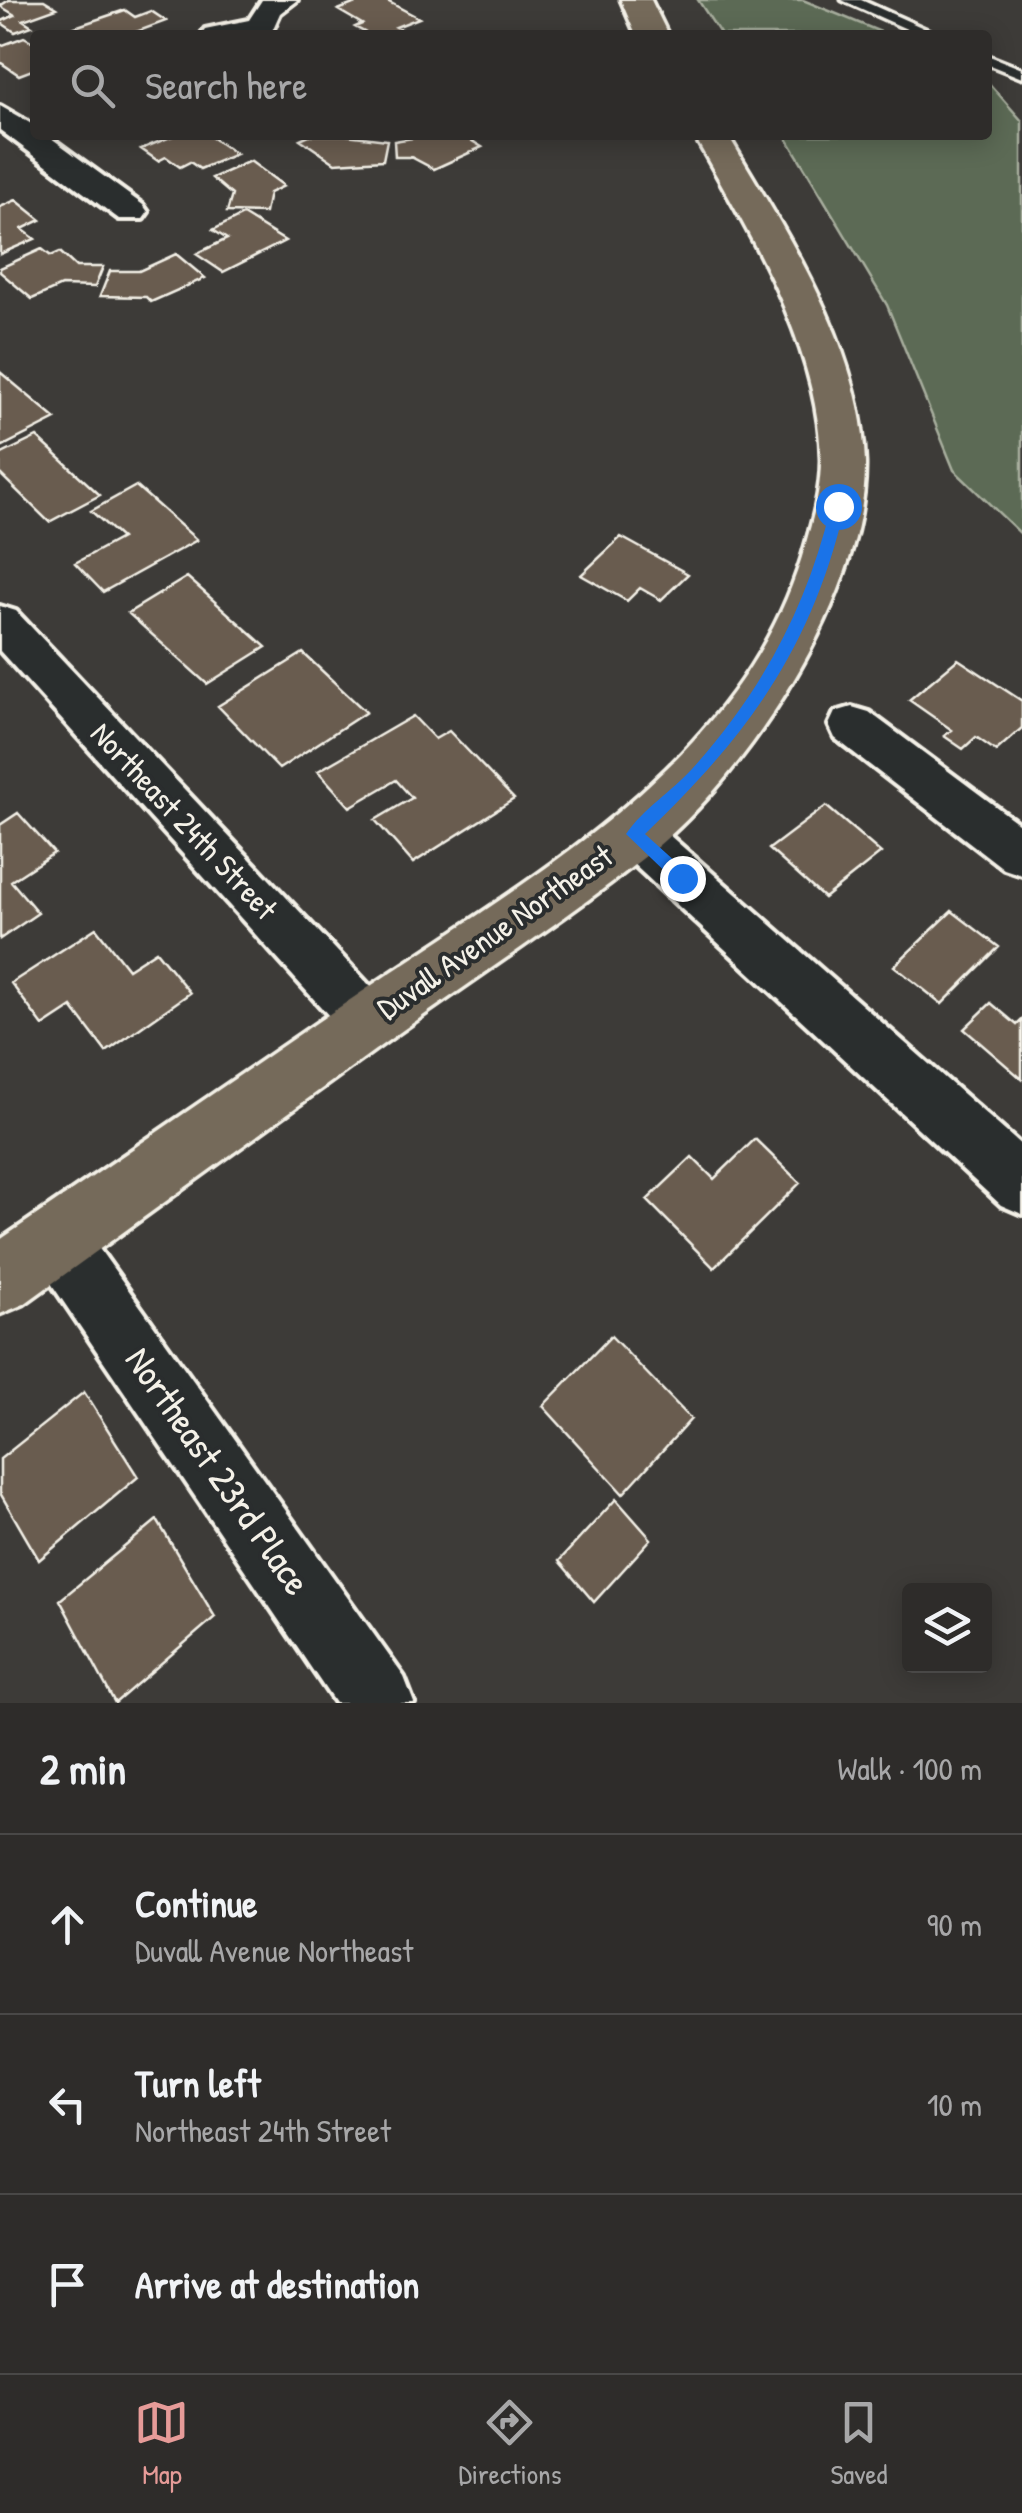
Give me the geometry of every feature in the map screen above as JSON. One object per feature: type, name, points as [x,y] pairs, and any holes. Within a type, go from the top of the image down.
[{"type":"main road","points":[[636,0],[650,30]]},
{"type":"main road","name":"Duvall Avenue Northeast","points":[[0,1280],[634,834],[694,777],[740,724],[778,664],[796,634],[824,564],[838,506],[842,454],[812,329],[781,256],[714,140]]},
{"type":"street","points":[[258,30],[275,28],[268,8],[283,0]]},
{"type":"street","points":[[1,116],[30,106]]},
{"type":"street","points":[[1,116],[30,137]]},
{"type":"street","points":[[34,140],[131,212]]},
{"type":"street","name":"Northeast 24th Street","points":[[0,622],[368,1021]]},
{"type":"street","points":[[852,725],[1022,854]]},
{"type":"street","points":[[634,834],[1022,1185]]},
{"type":"street","name":"Northeast 23rd Place","points":[[58,1240],[378,1703]]},
{"type":"lane","points":[[849,0],[920,30]]},
{"type":"lane","points":[[992,61],[1022,74]]},
{"type":"green space","points":[[698,0],[803,0],[876,30],[718,30]]},
{"type":"green space","points":[[992,87],[1022,121],[1022,535],[954,470],[887,305],[788,140],[992,140]]},
{"type":"building","points":[[9,0],[44,0],[57,8],[23,20],[32,26],[15,32],[0,22],[15,15],[0,6]]},
{"type":"building","points":[[363,0],[385,0],[419,18],[396,27],[402,30],[361,30],[355,27],[362,24],[338,10]]},
{"type":"building","points":[[125,10],[135,17],[151,11],[166,21],[142,30],[75,27]]},
{"type":"building","points":[[24,37],[30,40],[30,71],[19,75],[0,62],[0,46]]},
{"type":"building","points":[[163,140],[215,140],[236,154],[200,169],[190,162],[180,167],[166,157],[158,161],[141,149]]},
{"type":"building","points":[[301,140],[387,140],[383,160],[335,163]]},
{"type":"building","points":[[470,140],[482,147],[434,169],[411,157],[395,157],[394,141]]},
{"type":"building","points":[[250,161],[284,186],[269,193],[265,213],[227,212],[232,195],[212,178]]},
{"type":"building","points":[[16,200],[41,220],[22,229],[35,239],[0,254],[0,207]]},
{"type":"building","points":[[243,215],[285,241],[223,272],[196,254],[227,239],[213,230]]},
{"type":"building","points":[[42,249],[51,256],[60,252],[76,267],[103,267],[95,287],[61,286],[32,299],[0,272],[0,268]]},
{"type":"building","points":[[176,254],[205,278],[151,302],[146,297],[100,296],[110,271],[139,271]]},
{"type":"building","points":[[0,372],[56,419],[3,446],[0,444]]},
{"type":"building","points":[[37,437],[100,495],[49,522],[0,474],[0,455]]},
{"type":"building","points":[[136,486],[197,540],[103,592],[75,563],[121,538],[91,511]]},
{"type":"building","points":[[621,537],[688,574],[661,600],[640,588],[627,601],[581,575]]},
{"type":"building","points":[[187,577],[266,647],[207,684],[128,613]]},
{"type":"building","points":[[303,653],[366,712],[279,769],[218,706]]},
{"type":"building","points":[[958,659],[1022,701],[1022,728],[996,751],[976,737],[963,749],[944,736],[952,730],[909,700]]},
{"type":"building","points":[[413,716],[435,739],[449,731],[514,799],[413,863],[375,820],[412,798],[396,780],[350,807],[318,771]]},
{"type":"building","points":[[826,806],[881,853],[824,898],[769,849]]},
{"type":"building","points":[[18,813],[54,853],[11,881],[38,913],[0,939],[0,825]]},
{"type":"building","points":[[952,911],[999,947],[942,1004],[894,966]]},
{"type":"building","points":[[96,928],[128,969],[156,951],[190,993],[106,1052],[72,1007],[43,1026],[11,983]]},
{"type":"building","points":[[991,1003],[1017,1025],[1022,1020],[1022,1079],[964,1029]]},
{"type":"building","points":[[755,1139],[800,1183],[714,1268],[647,1200],[692,1157],[714,1179]]},
{"type":"building","points":[[611,1336],[691,1419],[623,1494],[543,1406]]},
{"type":"building","points":[[84,1392],[138,1477],[39,1560],[0,1493],[0,1459]]},
{"type":"building","points":[[616,1499],[651,1539],[594,1602],[559,1561]]},
{"type":"building","points":[[157,1520],[215,1617],[115,1703],[60,1600]]},
{"type":"route","points":[[682,878],[634,834],[694,777],[740,724],[778,664],[796,634],[824,564],[838,506]]}]
